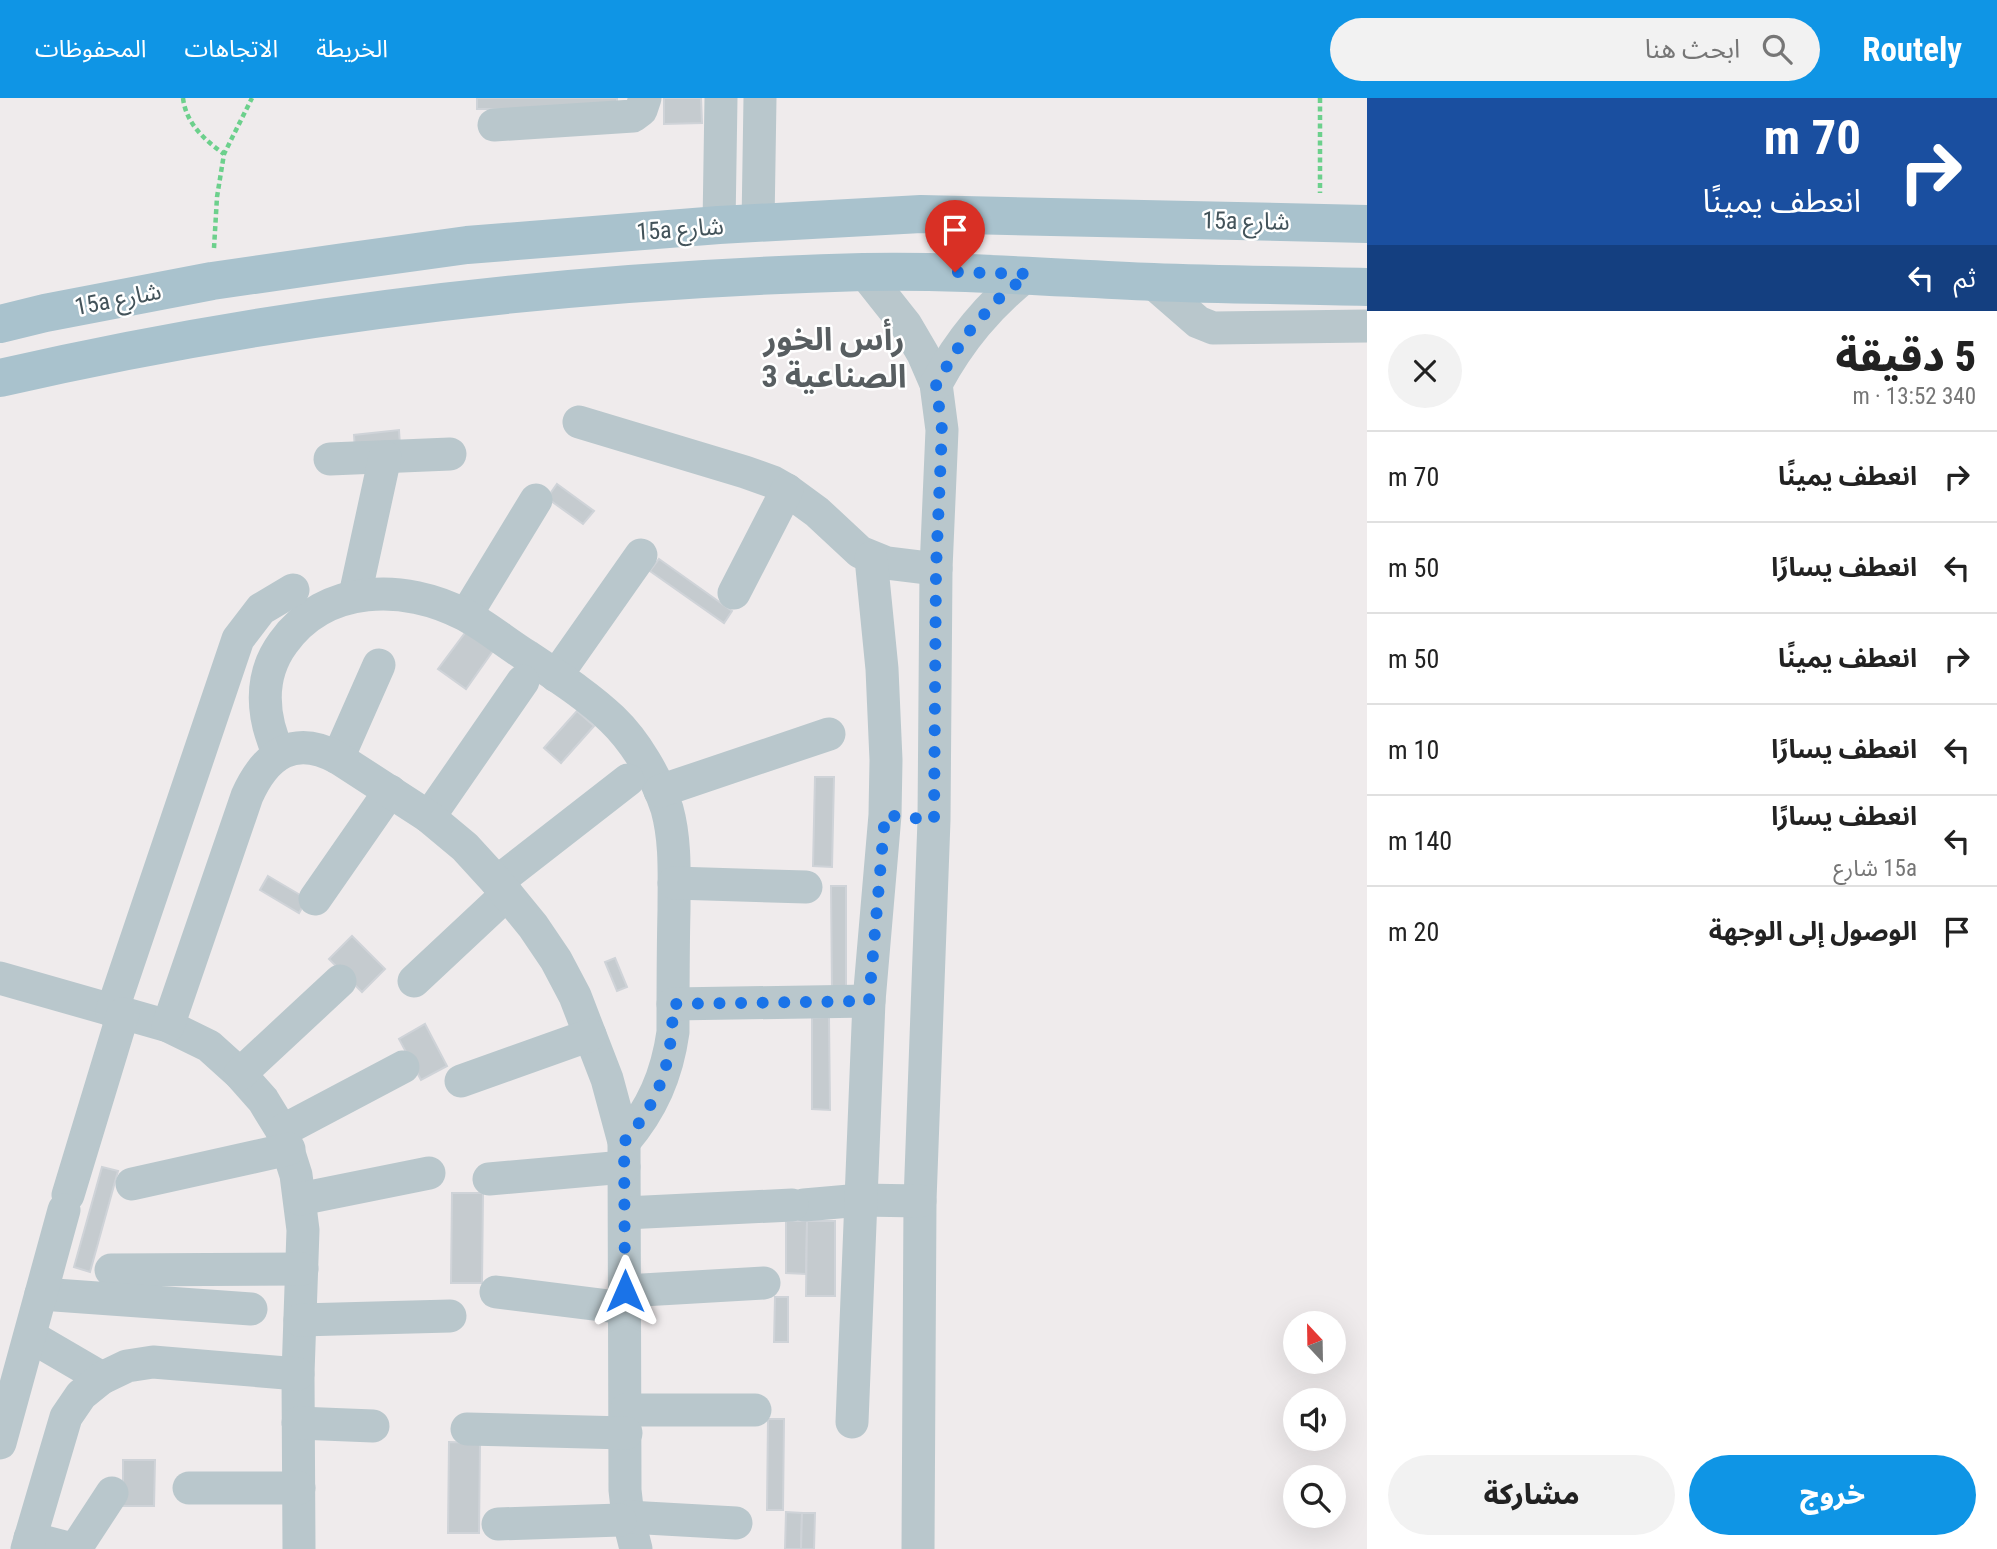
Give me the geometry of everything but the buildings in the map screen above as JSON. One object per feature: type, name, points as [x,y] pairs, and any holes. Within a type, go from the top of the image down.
[{"type":"main road","name":"15a شارع","points":[[0,324],[212,281],[467,245],[719,225],[921,214],[1367,224]]},
{"type":"main road","points":[[587,286],[641,270],[913,248],[926,237],[927,229],[921,214]]},
{"type":"main road","points":[[0,378],[138,349],[312,320],[587,286],[863,272],[1028,274],[1152,282],[1367,287]]},
{"type":"main road","points":[[0,339],[45,313]]},
{"type":"street","points":[[494,125],[633,116],[641,110],[645,98]]},
{"type":"street","points":[[719,225],[721,98]]},
{"type":"street","points":[[758,224],[760,98]]},
{"type":"street","points":[[863,272],[906,325],[936,384],[942,430],[936,569],[934,820],[920,1201],[918,1549]]},
{"type":"street","points":[[936,384],[966,335],[998,299],[1028,274]]},
{"type":"street","points":[[1152,282],[1198,322],[1213,328],[1367,326]]},
{"type":"street","points":[[0,307],[45,313]]},
{"type":"street","points":[[579,422],[745,471],[787,490],[828,522],[860,552],[871,558],[887,563],[936,569]]},
{"type":"street","points":[[330,459],[450,454]]},
{"type":"street","points":[[355,595],[385,457]]},
{"type":"street","points":[[734,593],[787,490]]},
{"type":"street","points":[[466,615],[536,500]]},
{"type":"street","points":[[555,676],[641,555]]},
{"type":"street","points":[[852,1422],[869,1001],[885,815],[886,760],[882,669],[871,558]]},
{"type":"street","points":[[0,1443],[118,1012],[238,639],[261,609],[293,590]]},
{"type":"street","points":[[279,754],[270,735],[265,704],[268,672],[276,652],[291,632],[309,615],[331,603],[355,595],[412,597],[466,615],[612,719],[635,747],[660,791],[667,811],[673,847],[674,883],[671,1044],[664,1077],[654,1101],[624,1155]]},
{"type":"street","points":[[338,758],[379,665]]},
{"type":"street","points":[[429,817],[523,681]]},
{"type":"street","points":[[660,791],[829,734]]},
{"type":"street","points":[[168,1026],[247,796],[264,765],[279,754],[293,748],[309,747],[325,751],[429,817],[465,847],[533,926],[556,960],[575,996],[607,1079],[624,1155],[625,1525]]},
{"type":"street","points":[[414,981],[502,888],[628,780]]},
{"type":"street","points":[[314,899],[390,791]]},
{"type":"street","points":[[885,815],[934,820]]},
{"type":"street","points":[[674,883],[806,887]]},
{"type":"street","points":[[0,978],[168,1026],[209,1046],[240,1074],[263,1100],[285,1140],[296,1175],[303,1230],[298,1374],[299,1549]]},
{"type":"street","points":[[240,1074],[340,981]]},
{"type":"street","points":[[673,1004],[869,1001]]},
{"type":"street","points":[[461,1081],[590,1035]]},
{"type":"street","points":[[132,1184],[285,1140],[403,1067]]},
{"type":"street","points":[[489,1179],[624,1155]]},
{"type":"street","points":[[300,1199],[429,1173]]},
{"type":"street","points":[[625,1213],[861,1200],[920,1201]]},
{"type":"street","points":[[111,1270],[302,1269]]},
{"type":"street","points":[[496,1292],[625,1299],[764,1283]]},
{"type":"street","points":[[41,1294],[251,1309]]},
{"type":"street","points":[[300,1320],[450,1316]]},
{"type":"street","points":[[30,1336],[102,1378]]},
{"type":"street","points":[[112,1493],[78,1545],[68,1548],[17,1545],[66,1417],[81,1395],[102,1378],[127,1366],[153,1362],[298,1374]]},
{"type":"street","points":[[467,1429],[626,1421],[755,1410]]},
{"type":"street","points":[[298,1423],[373,1426]]},
{"type":"street","points":[[190,1488],[299,1488]]},
{"type":"street","points":[[498,1524],[736,1523]]},
{"type":"path","points":[[183,98],[192,125],[224,155]]},
{"type":"path","points":[[212,281],[217,197],[224,155],[252,98]]},
{"type":"path","points":[[1320,98],[1320,222]]},
{"type":"district","name":"رأس الخور الصناعية 3","points":[[834,358]]},
{"type":"route","points":[[625,1291],[624,1142],[641,1123],[664,1077],[673,1032],[673,1004],[869,1001],[885,815],[934,820],[936,569],[942,430],[936,384],[966,335],[984,313],[1028,274],[955,272]]}]
